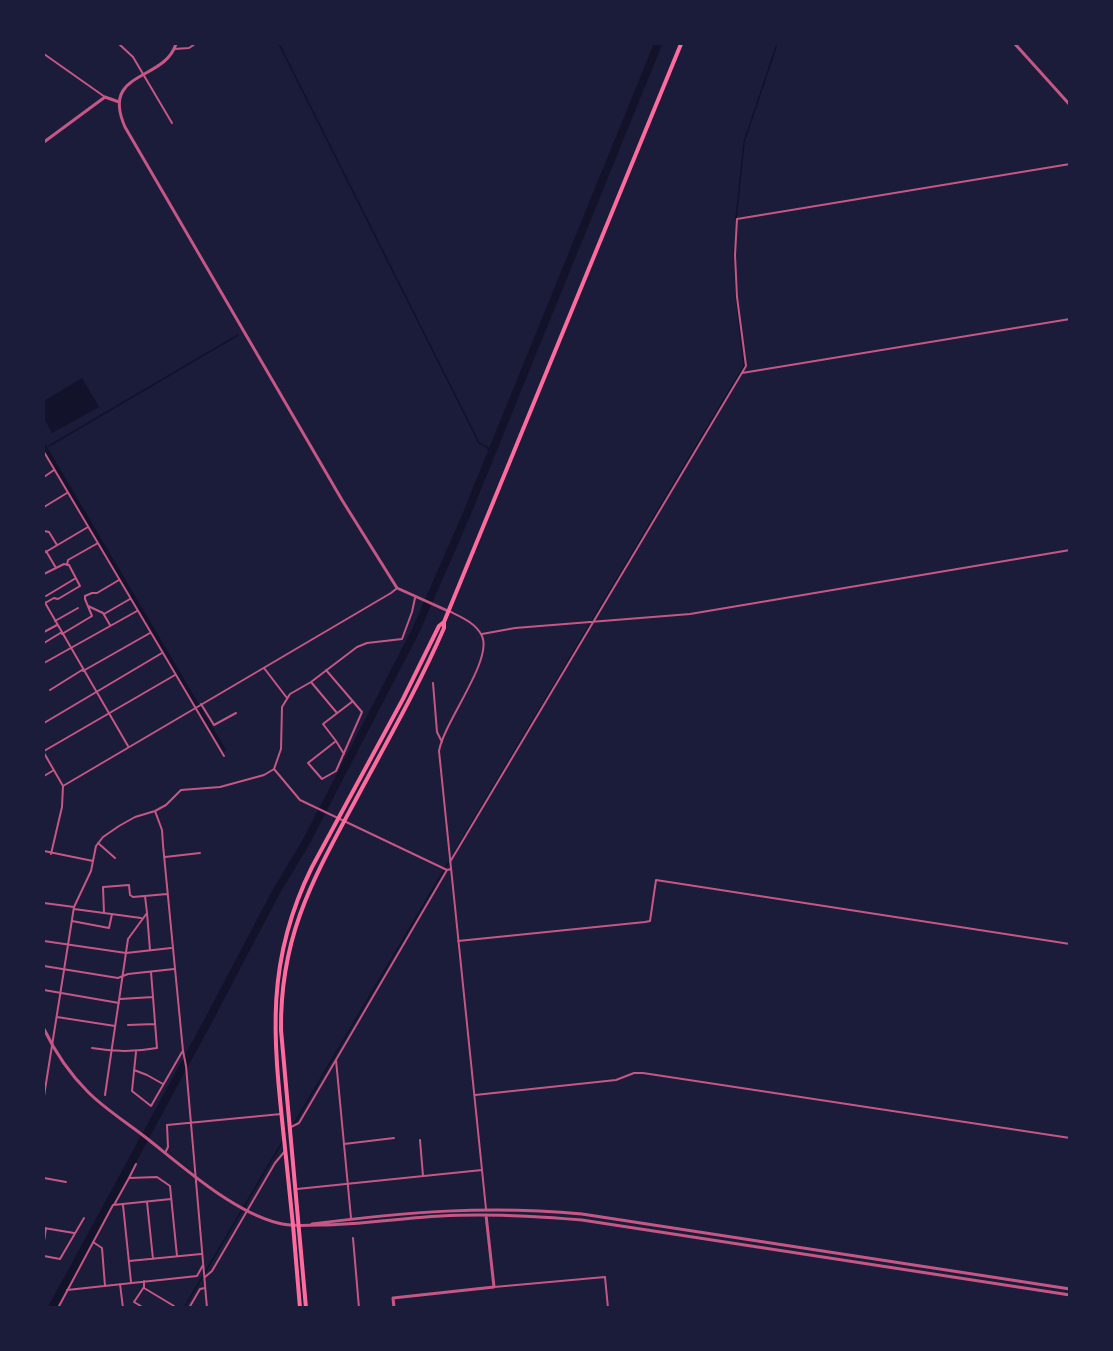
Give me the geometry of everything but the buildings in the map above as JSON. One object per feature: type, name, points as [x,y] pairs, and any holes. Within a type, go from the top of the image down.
[{"type":"main road","points":[[300,1308],[274,1029],[280,958],[293,913],[301,891],[338,818],[449,611],[681,44]]},
{"type":"main road","points":[[306,1308],[281,1030],[285,967],[294,928],[306,897],[421,677],[444,628],[444,622]]},
{"type":"street","points":[[119,44],[133,57],[172,123]]},
{"type":"street","points":[[176,44],[162,63],[127,85],[121,94],[120,117],[125,128],[342,500],[397,588],[468,621],[481,634],[484,642],[480,663],[439,751],[450,857],[448,870],[299,1123],[291,1127]]},
{"type":"street","points":[[174,49],[189,48],[195,44]]},
{"type":"street","points":[[1016,44],[1070,105]]},
{"type":"street","points":[[44,54],[105,97],[119,102]]},
{"type":"street","points":[[44,142],[105,97]]},
{"type":"street","points":[[450,862],[746,366],[737,297],[735,255],[737,219],[1070,164]]},
{"type":"street","points":[[742,373],[1070,319]]},
{"type":"street","points":[[44,452],[224,756]]},
{"type":"street","points":[[44,463],[48,460]]},
{"type":"street","points":[[44,477],[54,470]]},
{"type":"street","points":[[44,507],[68,493]]},
{"type":"street","points":[[56,568],[45,552],[88,527]]},
{"type":"street","points":[[44,531],[50,532],[57,545]]},
{"type":"street","points":[[67,565],[68,560],[98,543]]},
{"type":"street","points":[[481,634],[515,628],[690,614],[1070,550]]},
{"type":"street","points":[[44,574],[67,565]]},
{"type":"street","points":[[67,565],[80,586],[58,599],[54,598],[44,602],[128,746]]},
{"type":"street","points":[[46,596],[76,578]]},
{"type":"street","points":[[92,616],[85,599],[86,596],[97,593],[119,580]]},
{"type":"street","points":[[63,786],[397,588]]},
{"type":"street","points":[[44,1096],[74,908],[91,871],[98,843],[127,821],[166,805],[181,790],[220,787],[264,775],[274,769],[281,749],[282,707],[287,698],[299,687],[310,682],[357,647],[367,643],[402,639],[417,598]]},
{"type":"street","points":[[104,615],[130,599]]},
{"type":"street","points":[[88,606],[101,612],[110,626]]},
{"type":"street","points":[[44,611],[48,608]]},
{"type":"street","points":[[55,621],[78,608]]},
{"type":"street","points":[[44,663],[137,611]]},
{"type":"street","points":[[44,643],[101,612]]},
{"type":"street","points":[[44,632],[57,625]]},
{"type":"street","points":[[50,690],[150,633]]},
{"type":"street","points":[[44,723],[162,653]]},
{"type":"street","points":[[264,668],[287,698]]},
{"type":"street","points":[[326,670],[362,712],[336,771],[322,779],[308,763],[336,741]]},
{"type":"street","points":[[51,854],[62,807],[63,786],[44,752],[175,675]]},
{"type":"street","points":[[310,682],[337,713]]},
{"type":"street","points":[[433,683],[437,732],[442,742]]},
{"type":"street","points":[[344,754],[323,724],[352,701]]},
{"type":"street","points":[[200,704],[214,725],[236,713]]},
{"type":"street","points":[[274,769],[300,800],[448,870]]},
{"type":"street","points":[[44,776],[54,770]]},
{"type":"street","points":[[155,811],[162,830],[165,857],[207,1308]]},
{"type":"street","points":[[98,843],[115,858]]},
{"type":"street","points":[[44,851],[93,861]]},
{"type":"street","points":[[165,857],[200,853]]},
{"type":"street","points":[[448,870],[458,941],[495,1287]]},
{"type":"street","points":[[458,941],[650,921],[656,880],[1070,944]]},
{"type":"street","points":[[104,913],[103,887],[129,885],[130,895],[133,897],[167,894]]},
{"type":"street","points":[[145,896],[150,950]]},
{"type":"street","points":[[44,903],[142,918]]},
{"type":"street","points":[[105,1095],[128,939],[147,913]]},
{"type":"street","points":[[72,921],[109,927],[112,914]]},
{"type":"street","points":[[44,941],[126,953],[172,948]]},
{"type":"street","points":[[44,966],[118,978],[128,974],[174,969]]},
{"type":"street","points":[[92,1048],[136,1052],[158,1048],[151,972]]},
{"type":"street","points":[[44,990],[119,1001],[153,997]]},
{"type":"street","points":[[57,1017],[115,1026]]},
{"type":"street","points":[[128,1025],[155,1024]]},
{"type":"street","points":[[44,1029],[52,1046],[88,1092],[196,1177],[240,1207],[278,1223],[343,1225],[441,1216],[529,1215],[582,1220],[1070,1295]]},
{"type":"street","points":[[136,1052],[132,1091],[151,1106],[183,1051]]},
{"type":"street","points":[[336,1060],[351,1219]]},
{"type":"street","points":[[134,1070],[163,1084]]},
{"type":"street","points":[[475,1095],[616,1080],[643,1072],[1070,1138]]},
{"type":"street","points":[[165,1153],[168,1147],[166,1125],[282,1114]]},
{"type":"street","points":[[344,1144],[394,1138]]},
{"type":"street","points":[[420,1140],[423,1176]]},
{"type":"street","points":[[205,1276],[212,1271],[279,1155],[285,1150]]},
{"type":"street","points":[[57,1308],[136,1164]]},
{"type":"street","points":[[295,1189],[482,1170]]},
{"type":"street","points":[[129,1178],[157,1177],[170,1186],[177,1256]]},
{"type":"street","points":[[44,1178],[66,1182]]},
{"type":"street","points":[[113,1205],[171,1199]]},
{"type":"street","points":[[147,1202],[153,1258]]},
{"type":"street","points":[[123,1205],[131,1283]]},
{"type":"street","points":[[298,1225],[441,1210],[526,1209],[582,1214],[1070,1288]]},
{"type":"street","points":[[44,1256],[60,1259],[84,1218]]},
{"type":"street","points":[[44,1241],[45,1228],[74,1233]]},
{"type":"street","points":[[353,1238],[359,1308]]},
{"type":"street","points":[[93,1242],[102,1248],[105,1286]]},
{"type":"street","points":[[129,1261],[201,1254]]},
{"type":"street","points":[[67,1290],[197,1276],[203,1265]]},
{"type":"street","points":[[394,1308],[393,1298],[605,1277],[608,1308]]},
{"type":"street","points":[[144,1281],[144,1287],[134,1302],[144,1308]]},
{"type":"street","points":[[120,1284],[123,1308]]},
{"type":"street","points":[[144,1287],[174,1306],[173,1308]]},
{"type":"street","points":[[189,1308],[200,1289],[205,1288]]},
{"type":"shaded area","points":[[82,378],[99,407],[52,433],[44,418],[44,401]]},
{"type":"shaded area","points":[[44,442],[226,750],[224,752],[44,450]]},
{"type":"waterway","points":[[279,44],[479,443],[487,447],[491,453]]},
{"type":"waterway","points":[[52,1308],[276,892],[305,844],[416,630],[465,518],[658,44]]},
{"type":"waterway","points":[[736,219],[744,142],[777,44]]},
{"type":"waterway","points":[[454,853],[744,366],[736,296],[734,248]]},
{"type":"waterway","points":[[49,446],[238,335]]},
{"type":"waterway","points":[[294,1124],[449,862]]},
{"type":"waterway","points":[[184,1308],[283,1141]]}]
